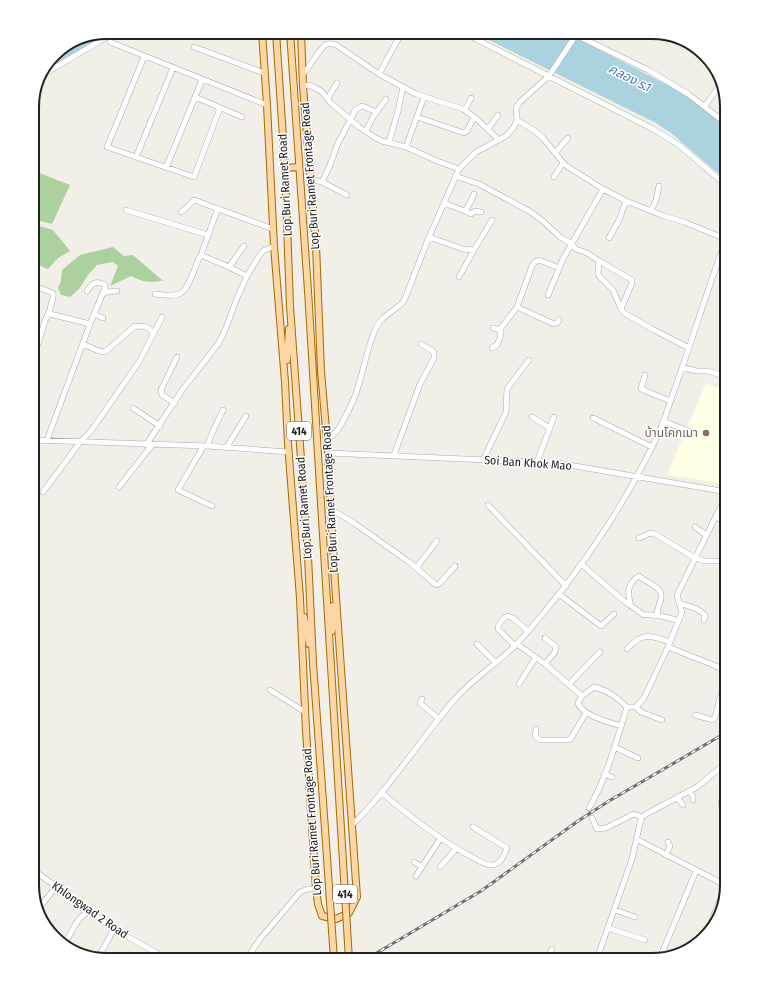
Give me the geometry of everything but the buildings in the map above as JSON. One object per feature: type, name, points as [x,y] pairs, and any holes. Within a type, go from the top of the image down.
[{"type":"main road","name":"Lop Buri Ramet Frontage Road","points":[[262,39],[274,246],[300,598],[305,712],[316,889],[318,904],[322,916],[336,919],[349,913],[357,897],[335,582],[327,438],[321,371],[316,245],[303,86],[301,39]]},
{"type":"main road","name":"Lop Buri Ramet Road","points":[[276,39],[285,168],[290,306],[334,953]]},
{"type":"main road","name":"Lop Buri Ramet Road","points":[[290,39],[308,291],[348,953]]},
{"type":"main road","points":[[285,168],[299,167]]},
{"type":"main road","points":[[308,291],[321,371]]},
{"type":"main road","points":[[285,382],[290,306]]},
{"type":"main road","points":[[330,659],[335,582]]},
{"type":"main road","points":[[300,598],[313,663]]},
{"type":"street","points":[[51,70],[101,39]]},
{"type":"street","points":[[379,74],[398,39]]},
{"type":"street","points":[[476,39],[653,129],[679,145],[720,180]]},
{"type":"street","points":[[327,438],[332,437],[338,429],[351,405],[358,389],[376,327],[383,318],[400,306],[404,301],[429,237],[459,169],[476,152],[506,136],[514,127],[517,120],[516,108],[520,102],[548,76],[574,39]]},
{"type":"street","points":[[587,39],[650,71],[688,94],[720,118]]},
{"type":"street","points":[[110,42],[144,57],[267,105]]},
{"type":"street","points":[[303,74],[310,67],[322,48],[326,45],[336,45],[379,74],[402,87],[424,97],[464,110],[499,140]]},
{"type":"street","points":[[194,47],[264,74]]},
{"type":"street","points":[[144,57],[107,147],[194,177],[220,108]]},
{"type":"street","points":[[136,158],[174,68]]},
{"type":"street","points":[[166,168],[202,80]]},
{"type":"street","points":[[328,98],[337,83]]},
{"type":"street","points":[[303,86],[309,84],[317,88],[351,120],[374,137],[406,147],[437,162],[459,169]]},
{"type":"street","points":[[389,142],[398,111],[402,87]]},
{"type":"street","points":[[705,106],[718,88]]},
{"type":"street","points":[[195,97],[242,117]]},
{"type":"street","points":[[406,147],[424,97]]},
{"type":"street","points":[[464,110],[471,98]]},
{"type":"street","points":[[366,131],[386,99]]},
{"type":"street","points":[[322,182],[338,143],[355,110],[362,106],[377,112]]},
{"type":"street","points":[[488,129],[498,115]]},
{"type":"street","points":[[417,117],[464,133],[467,131],[474,117]]},
{"type":"street","points":[[517,120],[535,131],[543,138],[563,164],[603,190],[651,211],[720,235]]},
{"type":"street","points":[[555,153],[568,138]]},
{"type":"street","points":[[554,177],[563,164]]},
{"type":"street","points":[[455,176],[479,184],[528,211],[543,221],[560,237],[572,244],[576,249],[587,253],[632,280],[621,309]]},
{"type":"street","points":[[311,179],[322,182],[347,195]]},
{"type":"street","points":[[651,211],[660,186]]},
{"type":"street","points":[[548,295],[559,268],[603,190]]},
{"type":"street","points":[[465,210],[474,194]]},
{"type":"street","points":[[181,212],[194,200],[273,229]]},
{"type":"street","points":[[609,238],[619,220],[626,201]]},
{"type":"street","points":[[444,203],[465,210],[471,214],[475,211],[481,212]]},
{"type":"street","points":[[155,294],[180,294],[183,291],[201,256],[218,208]]},
{"type":"street","points":[[126,210],[208,235]]},
{"type":"street","points":[[460,277],[492,220]]},
{"type":"street","points":[[429,237],[463,249],[474,250]]},
{"type":"street","points":[[229,267],[244,246]]},
{"type":"street","points":[[119,487],[149,445],[183,389],[218,344],[224,333],[247,276],[263,251],[274,246]]},
{"type":"street","points":[[201,256],[247,276]]},
{"type":"street","points":[[352,825],[381,792],[457,697],[475,678],[496,663],[516,645],[566,586],[623,501],[652,447],[663,421],[720,257]]},
{"type":"street","points":[[492,348],[497,345],[501,328],[517,307],[532,266],[535,262],[539,260],[559,268]]},
{"type":"street","points":[[599,260],[598,273],[613,290],[621,309],[628,316],[689,348]]},
{"type":"street","points":[[47,440],[105,285],[96,282],[93,283],[87,291]]},
{"type":"street","points":[[44,289],[49,284]]},
{"type":"street","points":[[39,287],[51,292],[54,295],[39,341]]},
{"type":"street","points":[[102,294],[117,291]]},
{"type":"street","points":[[517,307],[554,324],[559,320]]},
{"type":"street","points":[[49,312],[90,324]]},
{"type":"street","points":[[94,314],[103,318]]},
{"type":"street","points":[[43,492],[81,441],[91,431],[139,362],[162,317]]},
{"type":"street","points":[[83,344],[106,352],[135,326],[148,327],[151,329],[153,334]]},
{"type":"street","points":[[493,328],[501,330]]},
{"type":"street","points":[[394,455],[420,384],[434,358],[434,352],[421,344]]},
{"type":"street","points":[[175,403],[162,395],[161,390],[178,357]]},
{"type":"street","points":[[483,460],[506,412],[507,389],[529,360]]},
{"type":"street","points":[[682,367],[696,371],[708,371],[720,375]]},
{"type":"street","points":[[645,375],[641,389],[670,401]]},
{"type":"street","points":[[133,408],[160,426]]},
{"type":"street","points":[[212,506],[178,490],[205,447],[223,410]]},
{"type":"street","points":[[226,448],[246,416]]},
{"type":"street","points":[[532,417],[550,428]]},
{"type":"street","points":[[537,462],[554,417]]},
{"type":"street","points":[[593,418],[652,447]]},
{"type":"street","points":[[663,421],[694,433]]},
{"type":"street","points":[[39,440],[289,452]]},
{"type":"street","name":"Soi Ban Khok Mao","points":[[328,453],[557,463],[720,492]]},
{"type":"street","points":[[488,504],[566,586]]},
{"type":"street","points":[[636,708],[644,698],[669,645],[682,612],[677,595],[720,508]]},
{"type":"street","points":[[331,509],[354,523],[437,585],[455,566]]},
{"type":"street","points":[[716,516],[720,519]]},
{"type":"street","points":[[695,527],[706,535]]},
{"type":"street","points":[[639,538],[650,533],[655,534],[695,558],[705,561],[720,561]]},
{"type":"street","points":[[416,568],[437,541]]},
{"type":"street","points":[[581,564],[644,615],[658,615],[679,621]]},
{"type":"street","points":[[631,606],[628,596],[628,588],[639,576],[645,582],[659,589],[662,594],[657,611],[658,615]]},
{"type":"street","points":[[559,594],[601,626],[604,625],[614,614]]},
{"type":"street","points":[[680,603],[693,606],[699,610],[705,615],[704,620]]},
{"type":"street","points":[[528,631],[510,617],[505,617],[498,626],[498,629],[516,645],[536,657],[582,696]]},
{"type":"street","points":[[545,638],[556,647],[555,652],[545,664]]},
{"type":"street","points":[[626,649],[638,638],[659,638],[669,645],[720,670]]},
{"type":"street","points":[[477,644],[496,663]]},
{"type":"street","points":[[569,684],[600,652]]},
{"type":"street","points":[[519,684],[536,657]]},
{"type":"street","points":[[621,726],[586,712],[579,707],[578,703],[582,696],[594,687],[604,690],[616,697],[626,707],[636,708],[641,712],[662,720]]},
{"type":"street","points":[[270,690],[305,712]]},
{"type":"street","points":[[422,699],[420,703],[439,719]]},
{"type":"street","points":[[695,714],[713,720],[720,699]]},
{"type":"street","points":[[589,808],[594,799],[614,747],[626,707]]},
{"type":"street","points":[[536,729],[536,736],[540,740],[570,740],[586,712]]},
{"type":"street","points":[[614,747],[638,758]]},
{"type":"street","points":[[598,953],[615,910],[632,859],[642,817],[697,787],[720,768]]},
{"type":"street","points":[[604,774],[612,778]]},
{"type":"street","points":[[689,791],[693,796],[693,800]]},
{"type":"street","points":[[381,792],[411,817],[456,849],[483,863],[491,865],[502,860],[507,848],[472,827]]},
{"type":"street","points":[[677,797],[683,805]]},
{"type":"street","points":[[592,818],[597,829],[606,828],[634,814],[642,817]]},
{"type":"street","points":[[416,876],[440,839]]},
{"type":"street","points":[[636,839],[720,882]]},
{"type":"street","points":[[666,855],[670,846],[668,842]]},
{"type":"street","points":[[440,867],[456,849]]},
{"type":"street","points":[[414,862],[422,867]]},
{"type":"street","points":[[663,952],[696,871]]},
{"type":"street","name":"Khlongwad 2 Road","points":[[39,875],[114,928],[157,953]]},
{"type":"street","points":[[42,904],[56,887]]},
{"type":"street","points":[[251,952],[285,908],[300,892],[308,889],[316,889]]},
{"type":"street","points":[[615,910],[635,917]]},
{"type":"street","points":[[68,938],[82,916],[85,913],[90,912]]},
{"type":"street","points":[[101,952],[114,928]]},
{"type":"street","points":[[608,928],[644,940]]},
{"type":"street","points":[[550,953],[552,949]]},
{"type":"shaded area","name":"บ้านโคกเมา","points":[[706,383],[720,389],[720,483],[667,475]]},
{"type":"green space","points":[[39,173],[70,185],[52,224],[39,221]]},
{"type":"green space","points":[[39,226],[53,230],[70,251],[58,258],[48,269],[39,265]]},
{"type":"green space","points":[[113,247],[124,256],[133,255],[162,280],[165,280],[148,282],[131,276],[110,286],[118,266],[113,262],[97,265],[79,289],[70,297],[61,295],[58,288],[61,281],[62,270],[80,255]]},
{"type":"water","name":"คลอง ร.1","points":[[487,39],[579,39],[683,93],[720,122],[720,175],[671,133],[656,123]]},
{"type":"water","points":[[99,40],[53,67],[69,50],[81,44]]},
{"type":"tunnel","points":[[589,808],[592,818]]},
{"type":"railway","points":[[377,953],[481,891],[578,821],[609,801],[720,736]]},
{"type":"place","name":"บ้านโคกเมา","points":[[706,433]]}]
